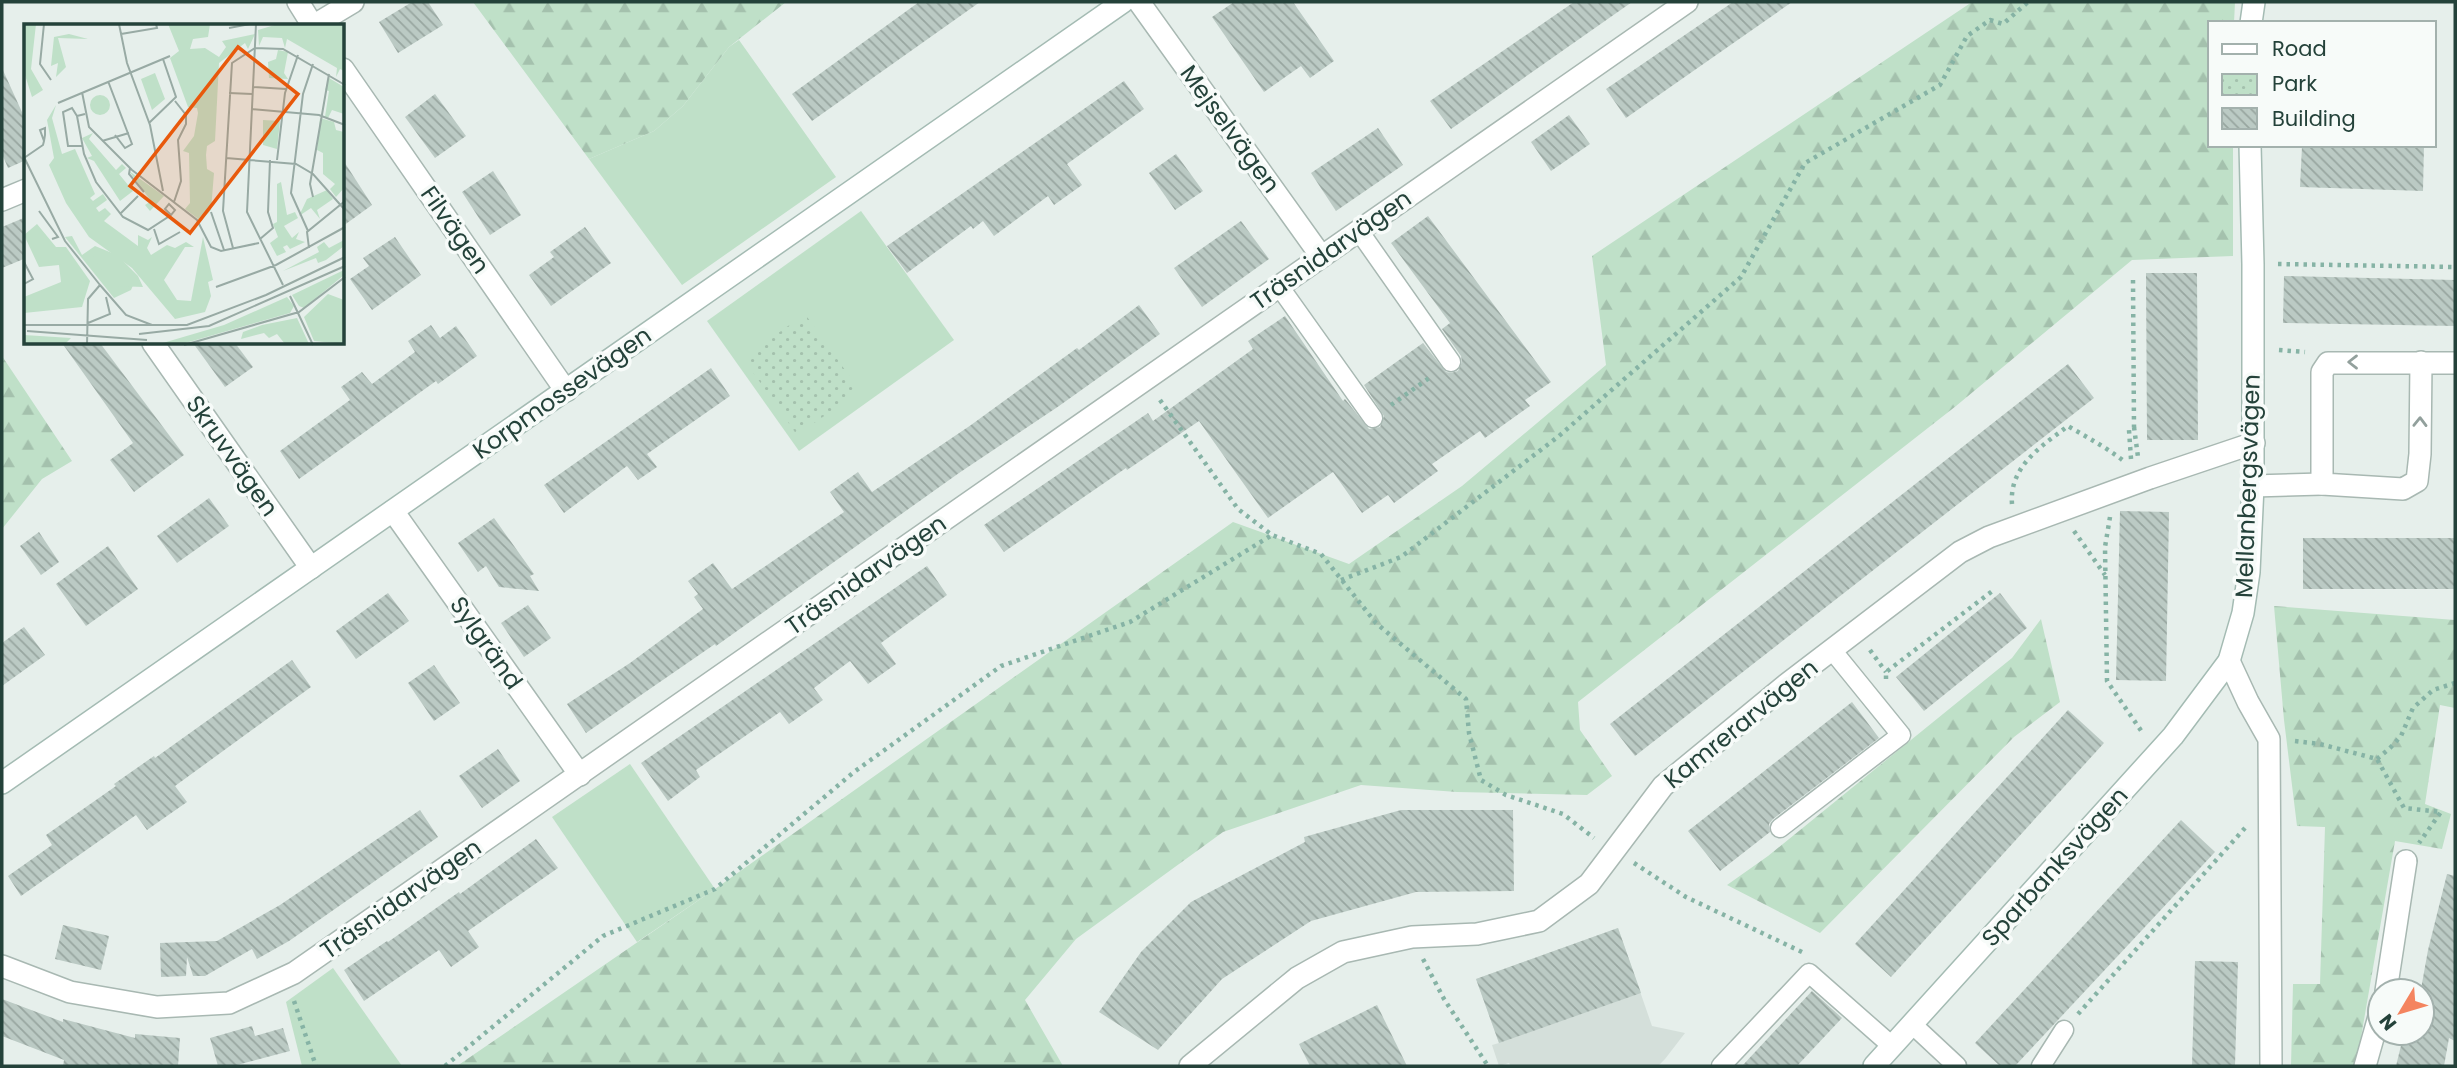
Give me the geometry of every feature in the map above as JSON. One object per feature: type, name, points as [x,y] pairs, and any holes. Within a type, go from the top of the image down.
[{"type":"street","points":[[298,2],[312,24]]},
{"type":"street","points":[[316,24],[353,2]]},
{"type":"street","name":"Korpmossevägen","points":[[2,783],[1123,2]]},
{"type":"street","name":"Mejselvägen","points":[[1139,2],[1321,256]]},
{"type":"street","name":"Träsnidarvägen","points":[[2,966],[70,992],[158,1007],[229,1003],[286,977],[1687,2]]},
{"type":"street","points":[[2251,21],[2254,2]]},
{"type":"street","name":"Filvägen","points":[[345,72],[566,391]]},
{"type":"street","name":"Mellanbergsvägen","points":[[2229,662],[2243,613],[2249,572],[2253,486],[2253,264],[2249,147]]},
{"type":"street","points":[[2,200],[24,191]]},
{"type":"street","name":"Skruvvägen","points":[[154,345],[311,568]]},
{"type":"street","points":[[2253,486],[2322,484],[2403,489],[2417,481],[2421,362]]},
{"type":"street","points":[[2322,484],[2322,372],[2328,363],[2455,363]]},
{"type":"street","name":"Kamrerarvägen","points":[[1191,1066],[1297,978],[1343,952],[1412,937],[1477,934],[1539,921],[1589,884],[1607,846],[1663,786],[1832,650],[1960,552],[1989,537],[2254,443]]},
{"type":"street","name":"Sylgränd","points":[[393,511],[579,775]]},
{"type":"street","points":[[2229,662],[2269,739],[2271,1066]]},
{"type":"street","name":"Sparbanksvägen","points":[[1874,1066],[2157,754],[2229,662]]},
{"type":"street","points":[[2388,977],[2406,861]]},
{"type":"street","points":[[2365,1066],[2370,1047]]},
{"type":"lane","points":[[1359,231],[1451,362]]},
{"type":"lane","points":[[1279,286],[1373,418]]},
{"type":"lane","points":[[1780,828],[1901,735],[1832,650]]},
{"type":"lane","points":[[1721,1066],[1809,973],[1892,1046]]},
{"type":"lane","points":[[1913,1025],[1957,1066]]},
{"type":"lane","points":[[2041,1066],[2064,1030]]},
{"type":"path","points":[[1341,580],[1401,557],[1559,436],[1741,277],[1805,163],[1940,85],[1967,36],[1990,20],[2003,24],[2028,2]]},
{"type":"path","points":[[2253,264],[2455,267]]},
{"type":"path","points":[[2133,279],[2134,427],[2138,465]]},
{"type":"path","points":[[1373,418],[1451,362]]},
{"type":"path","points":[[1146,379],[1238,509],[1272,535],[1321,554],[1376,623],[1466,699],[1469,733],[1481,780],[1506,795],[1563,814],[1686,897],[1812,957]]},
{"type":"path","points":[[2012,510],[2011,497],[2026,458],[2068,426],[2087,438],[2104,444],[2131,467],[2129,430],[2134,427]]},
{"type":"path","points":[[2112,510],[2105,547],[2107,681],[2157,754]]},
{"type":"path","points":[[2070,525],[2105,576]]},
{"type":"path","points":[[445,1066],[603,936],[715,889],[854,772],[1002,666],[1130,622],[1272,535]]},
{"type":"path","points":[[1886,672],[1995,589]]},
{"type":"path","points":[[1868,646],[1886,672],[1886,694],[1877,705]]},
{"type":"path","points":[[2377,759],[2401,736],[2413,708],[2433,690],[2455,683]]},
{"type":"path","points":[[2269,739],[2320,744],[2377,759],[2404,808],[2441,812],[2406,861]]},
{"type":"path","points":[[2064,1030],[2246,827],[2270,827]]},
{"type":"path","points":[[1412,937],[1444,999],[1488,1066]]},
{"type":"path","points":[[286,977],[316,1066]]},
{"type":"shaded area","points":[[1618,928],[1652,1026],[1685,1033],[1665,1059],[1658,1066],[1511,1066],[1509,1063],[1499,1066],[1492,1045],[1499,1043],[1476,979]]},
{"type":"green space","points":[[473,2],[786,2],[729,47],[683,106],[654,131],[589,159]]},
{"type":"green space","points":[[1972,2],[2235,2],[2234,21],[2208,21],[2208,147],[2233,147],[2233,256],[2132,260],[1956,406],[1578,702],[1580,730],[1612,776],[1587,795],[1457,792],[1361,785],[1223,832],[1076,939],[1025,1000],[1063,1066],[457,1066],[715,889],[1233,522],[1349,564],[1462,486],[1606,365],[1592,256]]},
{"type":"green space","points":[[739,40],[836,177],[682,285],[589,159],[654,131],[683,106],[729,47]]},
{"type":"green space","points":[[861,211],[954,340],[799,451],[707,321]]},
{"type":"green space","points":[[805,314],[860,391],[797,435],[743,358]]},
{"type":"green space","points":[[2,356],[72,461],[42,479],[2,529]]},
{"type":"green space","points":[[2274,606],[2455,620],[2455,708],[2440,705],[2425,804],[2451,814],[2442,849],[2395,841],[2371,977],[2366,977],[2366,1008],[2356,1066],[2291,1066],[2293,984],[2320,984],[2325,827],[2297,826]]},
{"type":"green space","points":[[2041,619],[2060,702],[2014,737],[1820,933],[1727,885],[1768,856],[2012,658]]},
{"type":"green space","points":[[630,764],[715,889],[637,942],[552,817]]},
{"type":"green space","points":[[333,968],[402,1066],[302,1066],[286,1002]]},
{"type":"building","points":[[412,2],[428,2],[443,25],[398,53],[379,22]]},
{"type":"building","points":[[919,2],[980,2],[812,121],[792,94]]},
{"type":"building","points":[[1234,2],[1293,2],[1334,61],[1310,78],[1301,66],[1264,92],[1212,17]]},
{"type":"building","points":[[1574,2],[1632,2],[1451,129],[1430,101]]},
{"type":"building","points":[[1733,2],[1792,2],[1626,118],[1606,89]]},
{"type":"building","points":[[2,68],[24,117],[24,161],[8,168],[2,154]]},
{"type":"building","points":[[1124,81],[1144,109],[1067,164],[1082,185],[1054,205],[1048,196],[994,236],[983,221],[973,229],[971,226],[907,273],[887,246]]},
{"type":"building","points":[[435,94],[466,136],[435,158],[405,117]]},
{"type":"building","points":[[1569,115],[1590,144],[1551,171],[1531,142]]},
{"type":"building","points":[[1378,128],[1403,165],[1336,211],[1311,173]]},
{"type":"building","points":[[2302,147],[2424,147],[2423,191],[2300,187]]},
{"type":"building","points":[[1176,154],[1203,191],[1175,210],[1149,173]]},
{"type":"building","points":[[345,163],[372,205],[345,225]]},
{"type":"building","points":[[493,171],[521,215],[490,235],[462,192]]},
{"type":"building","points":[[1428,216],[1551,382],[1525,400],[1530,406],[1485,438],[1480,431],[1432,464],[1438,471],[1394,503],[1388,495],[1362,513],[1333,472],[1268,518],[1199,421],[1004,552],[984,525],[1148,413],[1153,421],[1253,349],[1248,341],[1285,316],[1343,401],[1345,399],[1369,429],[1380,427],[1384,416],[1364,385],[1423,343],[1446,372],[1458,371],[1462,362],[1461,356],[1442,329],[1450,323],[1391,243]]},
{"type":"building","points":[[24,218],[24,259],[2,268],[2,227]]},
{"type":"building","points":[[1241,221],[1269,259],[1202,307],[1174,268]]},
{"type":"building","points":[[585,227],[611,263],[551,306],[529,275],[554,257],[550,252]]},
{"type":"building","points":[[395,237],[421,275],[372,310],[350,279],[369,266],[363,258]]},
{"type":"building","points":[[2146,273],[2197,273],[2198,440],[2147,440]]},
{"type":"building","points":[[2284,276],[2455,280],[2455,326],[2283,323]]},
{"type":"building","points":[[1139,305],[1160,334],[716,646],[715,644],[586,733],[567,704],[630,663],[703,609],[694,597],[698,594],[688,581],[713,563],[732,589],[844,512],[830,492],[858,472],[872,492],[1077,348],[1079,350]]},
{"type":"building","points":[[431,325],[440,338],[456,326],[477,356],[438,384],[436,381],[299,479],[280,451],[350,400],[341,387],[362,372],[372,384],[415,352],[408,341]]},
{"type":"building","points":[[63,345],[102,345],[184,455],[134,492],[110,460],[133,443]]},
{"type":"building","points":[[194,345],[236,345],[253,367],[225,387]]},
{"type":"building","points":[[2068,364],[2094,398],[1635,756],[1610,724]]},
{"type":"building","points":[[711,368],[730,396],[647,454],[657,467],[638,480],[627,466],[564,513],[544,485]]},
{"type":"building","points":[[209,498],[229,526],[177,563],[157,536]]},
{"type":"building","points":[[2120,511],[2169,512],[2166,681],[2116,680]]},
{"type":"building","points":[[494,518],[534,574],[530,576],[539,591],[499,587],[486,566],[478,572],[458,543]]},
{"type":"building","points":[[39,532],[59,562],[41,575],[20,546]]},
{"type":"building","points":[[2303,538],[2455,538],[2455,589],[2303,589]]},
{"type":"building","points":[[108,546],[138,589],[86,626],[56,584]]},
{"type":"building","points":[[927,566],[947,595],[881,643],[896,664],[868,684],[850,661],[814,688],[823,700],[789,724],[780,712],[696,770],[700,777],[668,801],[641,763]]},
{"type":"building","points":[[388,593],[409,621],[356,659],[336,631]]},
{"type":"building","points":[[2000,593],[2027,628],[1924,711],[1896,677]]},
{"type":"building","points":[[528,605],[551,638],[524,657],[501,623]]},
{"type":"building","points":[[24,627],[45,655],[2,686],[2,643]]},
{"type":"building","points":[[292,660],[311,687],[175,786],[187,802],[147,830],[136,815],[21,896],[8,876],[52,845],[46,835],[116,786],[114,784],[154,756],[155,758]]},
{"type":"building","points":[[434,665],[460,703],[434,721],[408,683]]},
{"type":"building","points":[[1852,702],[1879,738],[1773,819],[1769,824],[1770,832],[1720,871],[1688,831]]},
{"type":"building","points":[[2068,710],[2104,743],[1891,977],[1855,944]]},
{"type":"building","points":[[498,749],[520,781],[482,808],[459,776]]},
{"type":"building","points":[[420,810],[438,837],[289,941],[257,959],[252,949],[205,976],[193,976],[187,957],[186,976],[161,977],[160,943],[217,941],[280,905]]},
{"type":"building","points":[[1401,810],[1513,810],[1514,891],[1416,892],[1311,921],[1222,979],[1158,1050],[1099,1012],[1141,952],[1191,902],[1305,842],[1304,837]]},
{"type":"building","points":[[2181,820],[2215,852],[2015,1066],[2000,1066],[1975,1043]]},
{"type":"building","points":[[536,839],[558,868],[468,931],[479,947],[451,967],[439,950],[364,1001],[344,970],[459,892],[460,894]]},
{"type":"building","points":[[2447,874],[2455,876],[2455,1041],[2449,1038],[2444,1066],[2396,1066],[2401,1047],[2436,1047],[2436,977],[2423,977]]},
{"type":"building","points":[[63,925],[109,936],[101,970],[55,959]]},
{"type":"building","points":[[1618,928],[1641,993],[1499,1043],[1476,979]]},
{"type":"building","points":[[2195,961],[2238,962],[2235,1066],[2192,1066]]},
{"type":"building","points":[[1812,991],[1842,1018],[1797,1066],[1742,1066]]},
{"type":"building","points":[[2,999],[63,1022],[63,1019],[135,1038],[135,1034],[180,1038],[178,1066],[63,1066],[64,1060],[2,1036]]},
{"type":"building","points":[[1377,1005],[1407,1066],[1310,1066],[1299,1044]]},
{"type":"building","points":[[252,1026],[255,1036],[283,1028],[290,1051],[233,1066],[218,1066],[210,1038]]}]
